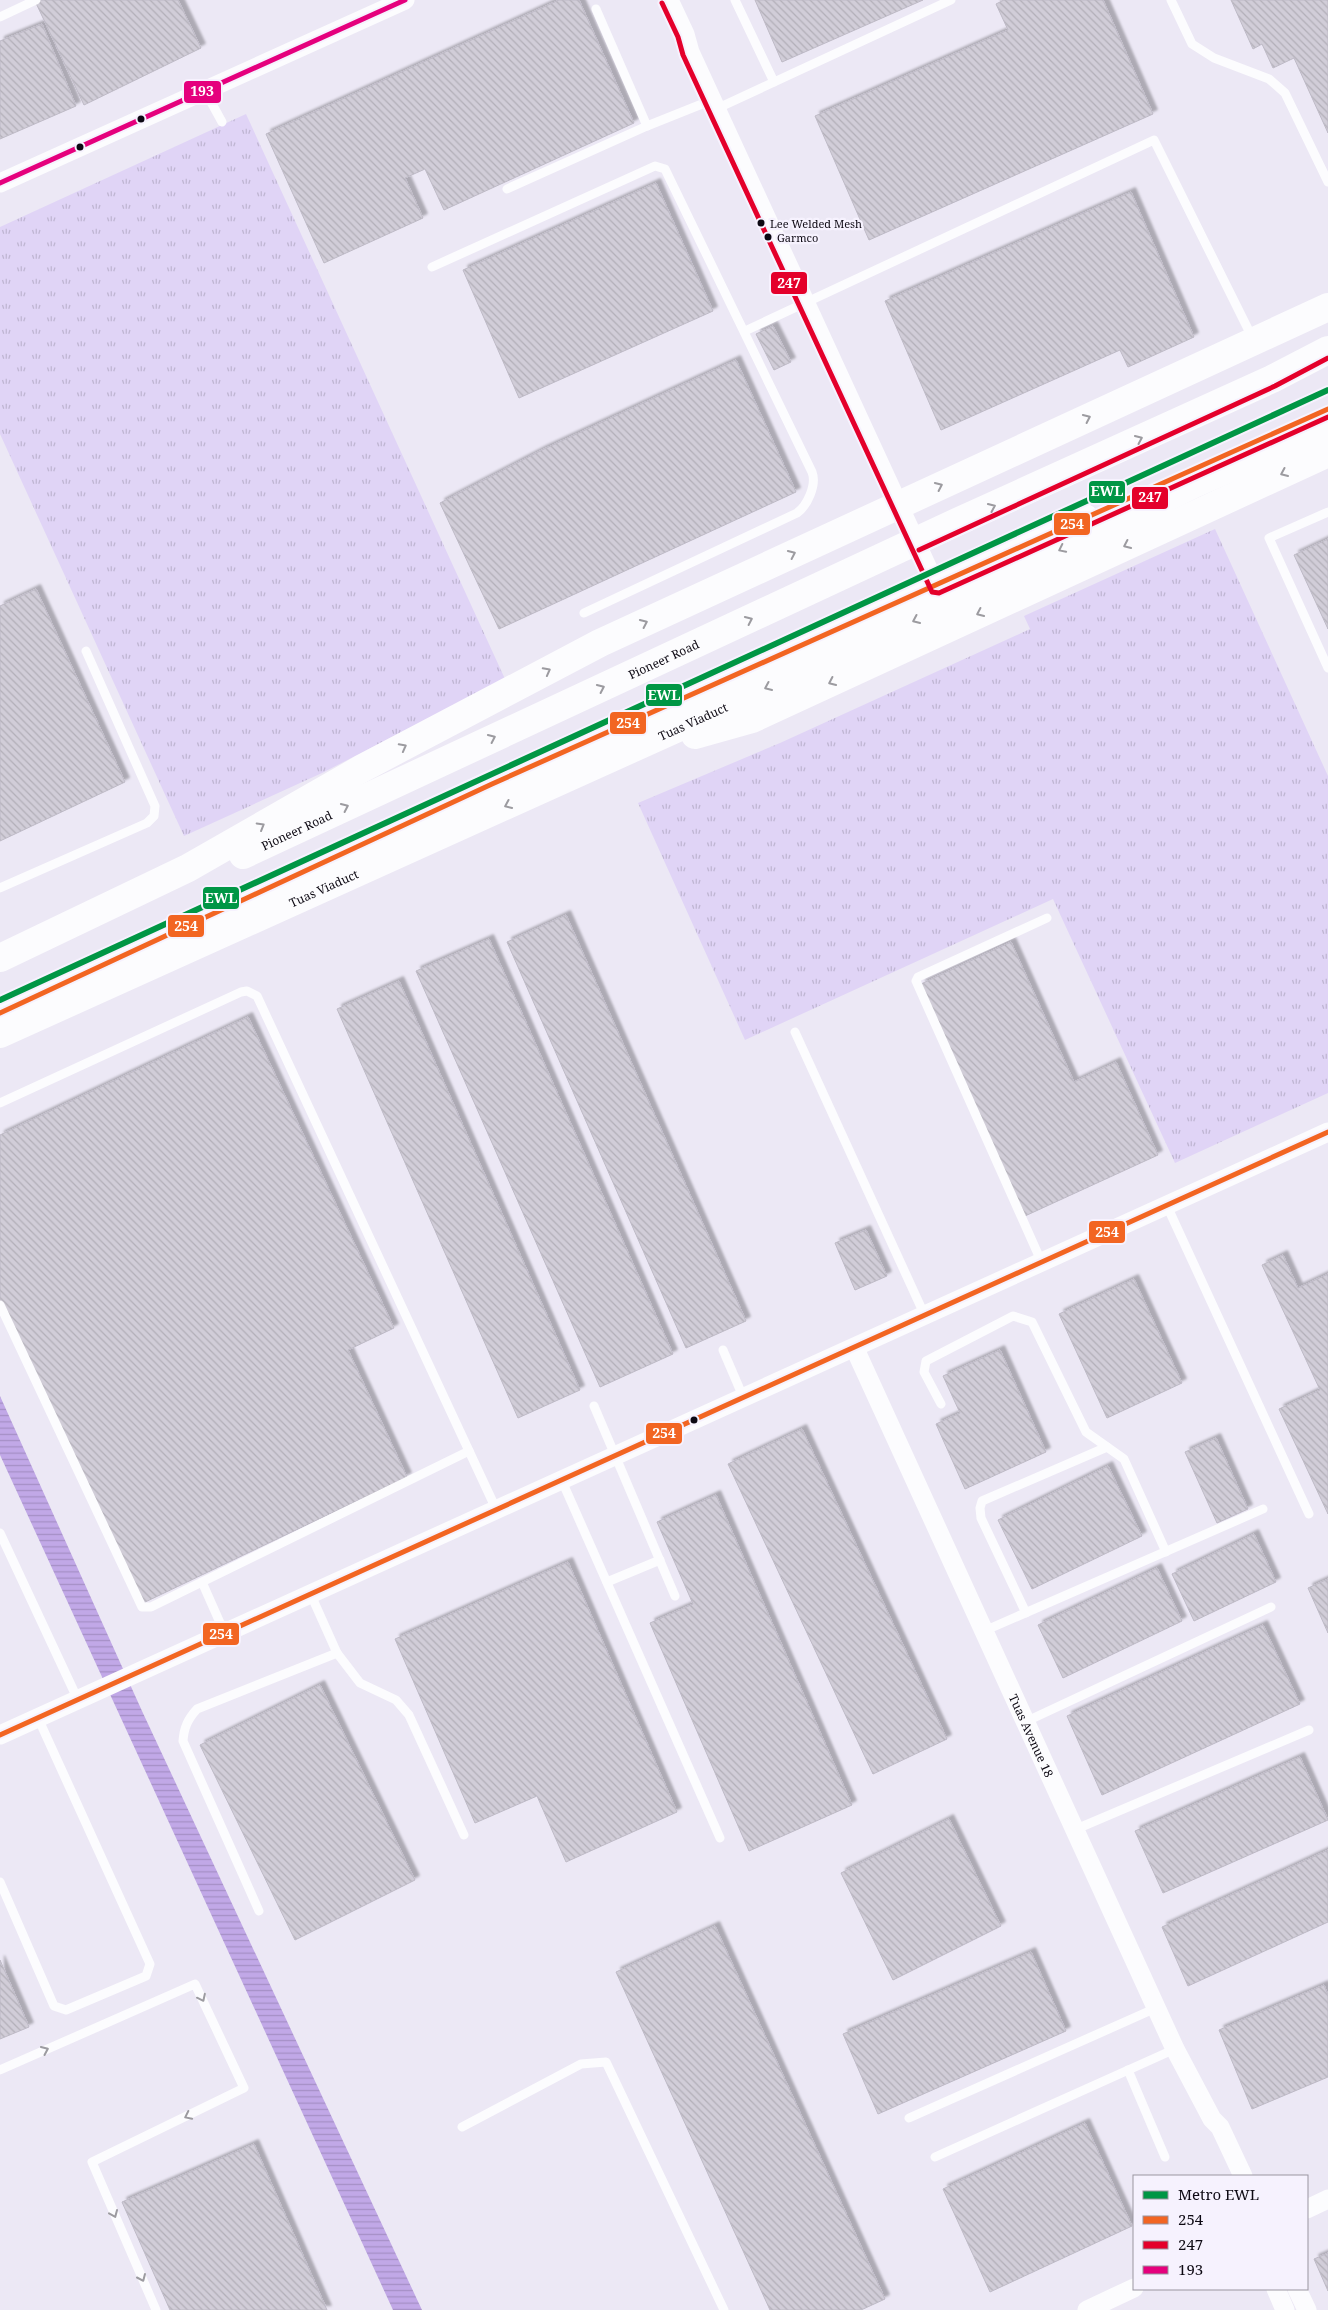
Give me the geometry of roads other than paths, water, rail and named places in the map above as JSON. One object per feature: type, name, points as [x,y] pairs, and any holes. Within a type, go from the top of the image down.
[{"type":"main road","points":[[0,958],[188,868],[361,770],[600,643],[1328,307]]},
{"type":"main road","name":"Pioneer Road","points":[[0,970],[516,727],[1272,378],[1328,350]]},
{"type":"main road","points":[[0,1013],[492,784],[1328,410]]},
{"type":"main road","name":"Tuas Viaduct","points":[[0,1034],[948,606],[1194,484],[1328,425]]},
{"type":"main road","points":[[492,784],[594,764],[752,719],[1328,453]]},
{"type":"street","points":[[0,183],[406,0]]},
{"type":"street","points":[[656,0],[675,38],[690,52]]},
{"type":"street","points":[[669,0],[685,34],[690,52],[936,586]]},
{"type":"street","points":[[0,1736],[855,1349],[1328,1132]]},
{"type":"street","name":"Tuas Avenue 18","points":[[855,1349],[1175,2049],[1212,2119],[1220,2127],[1244,2175]]},
{"type":"street","name":"Tuas Avenue 18","points":[[1212,2119],[1213,2131],[1231,2175]]},
{"type":"street","points":[[1308,2209],[1328,2199]]},
{"type":"street","points":[[1087,2310],[1133,2288]]},
{"type":"street","points":[[1276,2290],[1285,2310]]},
{"type":"street","points":[[1297,2290],[1307,2310]]},
{"type":"lane","points":[[0,17],[36,0]]},
{"type":"lane","points":[[734,0],[774,82]]},
{"type":"lane","points":[[507,189],[647,126],[774,82],[951,0]]},
{"type":"lane","points":[[1170,0],[1192,44],[1214,58],[1269,79],[1285,93],[1328,182]]},
{"type":"lane","points":[[596,9],[647,126]]},
{"type":"lane","points":[[205,91],[222,122]]},
{"type":"lane","points":[[745,331],[1154,140],[1258,351]]},
{"type":"lane","points":[[432,267],[654,166],[660,167],[669,176],[814,477],[806,504],[797,513],[584,613]]},
{"type":"lane","points":[[1168,480],[1193,528]]},
{"type":"lane","points":[[1328,512],[1269,538],[1328,668]]},
{"type":"lane","points":[[0,888],[147,823],[154,816],[156,806],[86,651]]},
{"type":"lane","points":[[1042,1263],[916,981],[918,977],[1047,918]]},
{"type":"lane","points":[[0,1103],[241,992],[252,992],[257,996],[496,1511]]},
{"type":"lane","points":[[795,1032],[925,1316]]},
{"type":"lane","points":[[1168,1206],[1309,1514]]},
{"type":"lane","points":[[0,1305],[139,1604],[147,1608],[469,1451]]},
{"type":"lane","points":[[941,1404],[924,1372],[926,1361],[1013,1316],[1032,1322],[1086,1432],[1124,1459],[1166,1552]]},
{"type":"lane","points":[[723,1350],[744,1399]]},
{"type":"lane","points":[[594,1406],[674,1596]]},
{"type":"lane","points":[[1026,1613],[981,1518],[980,1508],[982,1502],[1107,1447]]},
{"type":"lane","points":[[562,1481],[720,1838]]},
{"type":"lane","points":[[984,1632],[1263,1509]]},
{"type":"lane","points":[[0,1534],[78,1700]]},
{"type":"lane","points":[[607,1582],[660,1560]]},
{"type":"lane","points":[[202,1582],[225,1634]]},
{"type":"lane","points":[[312,1595],[338,1653],[360,1683],[396,1700],[409,1715],[464,1835]]},
{"type":"lane","points":[[1025,1722],[1271,1607]]},
{"type":"lane","points":[[259,1911],[183,1741],[184,1730],[189,1718],[197,1709],[338,1653]]},
{"type":"lane","points":[[0,1882],[54,2006],[66,2010],[146,1976],[149,1972],[150,1964],[38,1718]]},
{"type":"lane","points":[[1074,1830],[1309,1730]]},
{"type":"lane","points":[[0,2070],[195,1984],[244,2088],[92,2162],[156,2310]]},
{"type":"lane","points":[[909,2118],[1156,2008]]},
{"type":"lane","points":[[935,2156],[1175,2049]]},
{"type":"lane","points":[[462,2127],[581,2064],[606,2062],[724,2310]]},
{"type":"lane","points":[[1128,2070],[1165,2157]]},
{"type":"metro line","name":"EWL","points":[[0,1000],[1328,390]]},
{"type":"place","name":"Lee Welded Mesh","points":[[761,223]]},
{"type":"place","name":"Garmco","points":[[768,237]]}]
